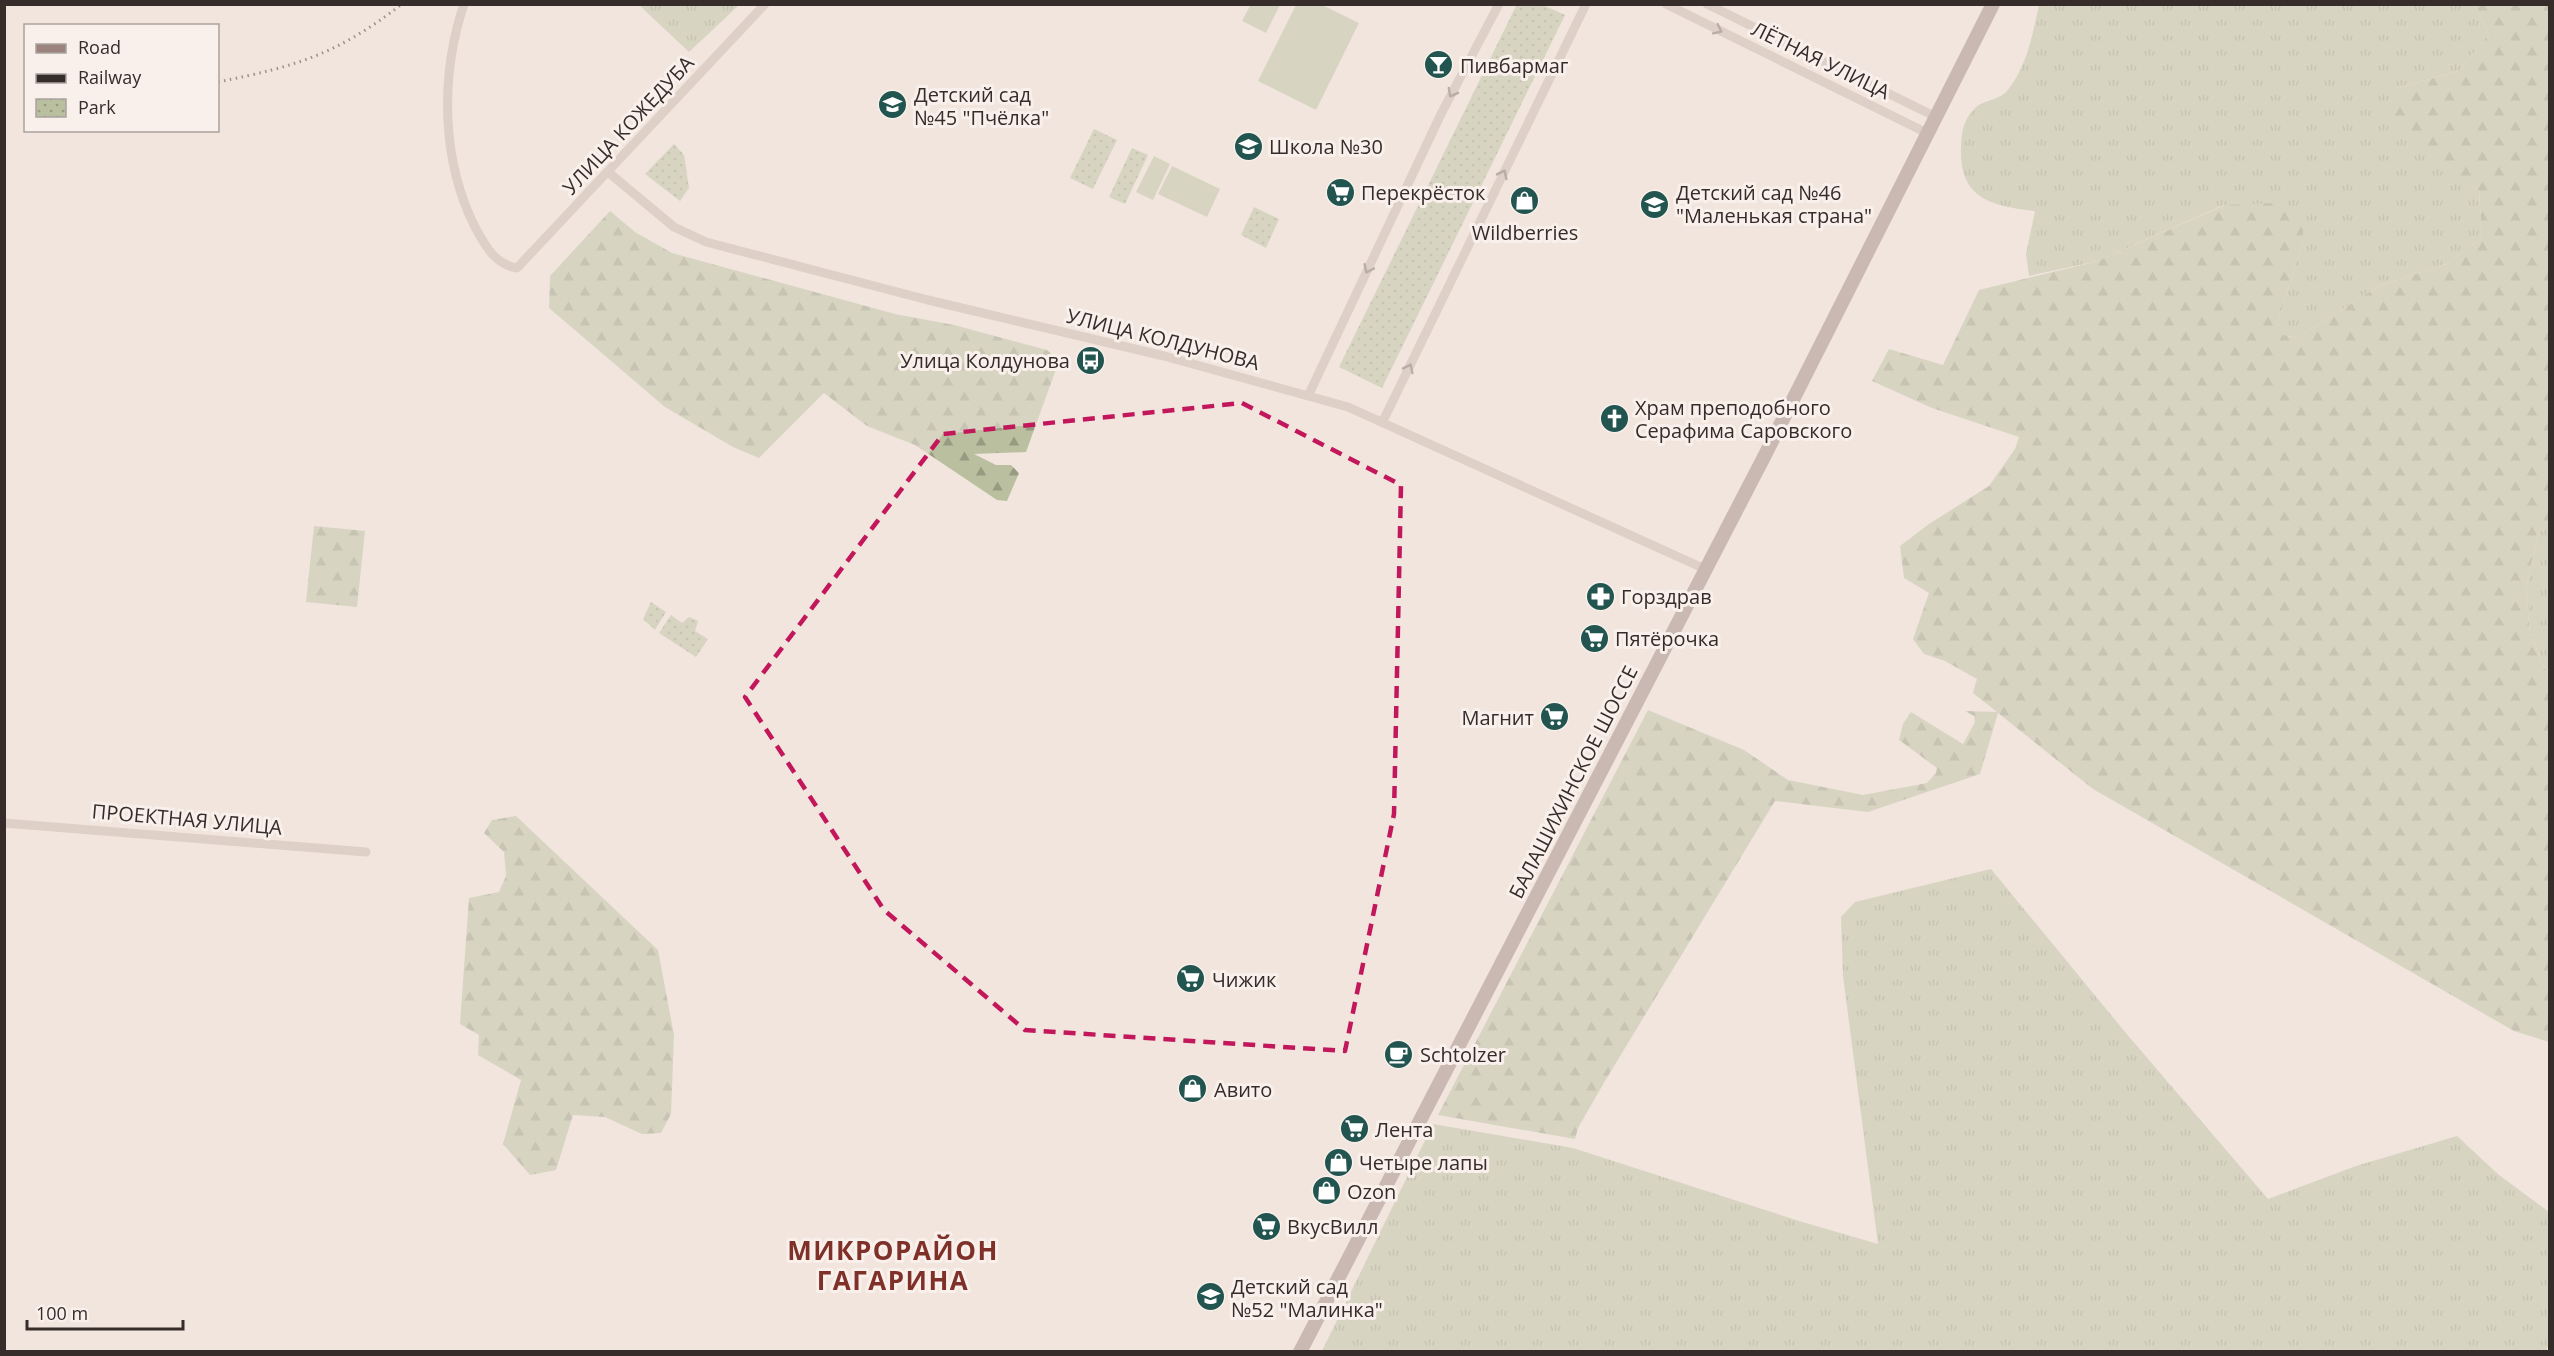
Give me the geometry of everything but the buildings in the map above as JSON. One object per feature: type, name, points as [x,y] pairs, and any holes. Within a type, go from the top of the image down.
[{"type":"main road","name":"БАЛАШИХИНСКОЕ ШОССЕ","points":[[1300,1352],[1705,569],[1993,4]]},
{"type":"street","name":"УЛИЦА КОЖЕДУБА","points":[[464,4],[456,29],[449,78],[448,111],[453,161],[468,212],[492,256],[506,266],[517,268],[765,4]]},
{"type":"street","points":[[1309,394],[1441,114],[1499,4]]},
{"type":"street","points":[[1383,421],[1586,4]]},
{"type":"street","name":"ЛЁТНАЯ УЛИЦА","points":[[1666,4],[1927,133]]},
{"type":"street","name":"ЛЁТНАЯ УЛИЦА","points":[[1707,4],[1936,117]]},
{"type":"street","name":"УЛИЦА КОЛДУНОВА","points":[[608,172],[674,227],[706,242],[1309,394],[1383,421],[1705,569]]},
{"type":"street","name":"ПРОЕКТНАЯ УЛИЦА","points":[[4,823],[366,852]]},
{"type":"highlighted area","points":[[1242,403],[1401,485],[1394,814],[1345,1051],[1025,1030],[884,910],[745,697],[943,434]]},
{"type":"green space","points":[[1251,4],[1280,5],[1266,33],[1242,21]]},
{"type":"green space","points":[[1517,4],[1543,5],[1565,15],[1382,388],[1339,367]]},
{"type":"green space","points":[[639,5],[739,5],[689,52]]},
{"type":"green space","points":[[1296,5],[1322,5],[1359,23],[1316,110],[1258,81]]},
{"type":"green space","points":[[2039,5],[2474,5],[2489,34],[2459,71],[2400,87],[2395,129],[2479,191],[2482,238],[2446,264],[2379,286],[2297,338],[2282,335],[2278,321],[2303,241],[2224,205],[2098,261],[2029,276],[2026,254],[2035,211],[1993,203],[1973,190],[1966,180],[1962,167],[1961,144],[1963,127],[1971,113],[1978,105],[2004,94],[2014,82],[2028,49]]},
{"type":"green space","points":[[2474,5],[2549,5],[2550,525],[2538,532],[2526,589],[2530,633],[2549,679],[2549,1042],[2514,1031],[2093,789],[1998,713],[1980,774],[1868,812],[1775,801],[1605,1081],[1578,1128],[1575,1139],[1438,1115],[1648,710],[1744,750],[1788,780],[1863,795],[1927,783],[1936,773],[1937,768],[1899,740],[1903,724],[1911,712],[1963,744],[1975,722],[1974,716],[1965,711],[1997,712],[1973,693],[1977,679],[1945,661],[1924,654],[1913,639],[1929,593],[1904,578],[1900,546],[1929,524],[1989,486],[2015,449],[2019,437],[1932,408],[1872,381],[1889,349],[1943,365],[1979,290],[2098,261],[2225,205],[2276,203],[2303,220],[2303,241],[2278,321],[2283,335],[2297,338],[2379,286],[2446,264],[2482,238],[2479,191],[2394,129],[2386,106],[2400,87],[2459,71],[2489,34]]},
{"type":"green space","points":[[1094,129],[1117,140],[1093,189],[1070,178]]},
{"type":"green space","points":[[674,144],[684,155],[689,188],[680,201],[645,174]]},
{"type":"green space","points":[[1132,148],[1148,155],[1125,204],[1109,197]]},
{"type":"green space","points":[[1154,156],[1170,164],[1153,200],[1136,192]]},
{"type":"green space","points":[[1172,166],[1220,189],[1207,217],[1158,194]]},
{"type":"green space","points":[[1254,207],[1279,219],[1266,248],[1241,235]]},
{"type":"green space","points":[[610,211],[635,232],[672,253],[895,314],[954,325],[1047,350],[1059,361],[1026,452],[974,454],[996,465],[1011,465],[1019,473],[1007,501],[997,500],[915,445],[867,426],[824,393],[759,458],[733,447],[665,407],[549,308],[550,276]]},
{"type":"green space","points":[[2549,525],[2549,679],[2530,633],[2526,589],[2538,532]]},
{"type":"green space","points":[[314,526],[365,531],[357,607],[306,602]]},
{"type":"green space","points":[[651,602],[666,612],[655,630],[643,619]]},
{"type":"green space","points":[[671,615],[682,623],[689,617],[698,621],[695,631],[708,639],[696,657],[659,633]]},
{"type":"green space","points":[[516,816],[658,950],[674,1035],[671,1114],[661,1133],[642,1134],[605,1117],[573,1115],[556,1170],[530,1175],[503,1144],[521,1080],[478,1055],[479,1035],[460,1024],[469,898],[499,892],[506,876],[504,852],[484,833],[492,820]]},
{"type":"green space","points":[[1991,869],[2125,1032],[2268,1199],[2356,1166],[2457,1136],[2499,1175],[2549,1212],[2550,1341],[2546,1351],[1322,1351],[1433,1124],[1573,1148],[1878,1244],[1843,976],[1841,917],[1855,902]]},
{"type":"railway","points":[[219,82],[294,64],[315,56],[357,35],[402,4]]},
{"type":"place","name":"Пивбармаг","points":[[1439,65]]},
{"type":"place","name":"Детский сад №45 \"Пчёлка\"","points":[[893,105]]},
{"type":"place","name":"Школа №30","points":[[1248,146]]},
{"type":"place","name":"Перекрёсток","points":[[1340,192]]},
{"type":"place","name":"Wildberries","points":[[1525,201]]},
{"type":"place","name":"Детский сад №46 \"Маленькая страна\"","points":[[1655,204]]},
{"type":"place","name":"Улица Колдунова","points":[[1091,360]]},
{"type":"place","name":"Храм преподобного Серафима Саровского","points":[[1614,419]]},
{"type":"place","name":"Горздрав","points":[[1600,596]]},
{"type":"place","name":"Пятёрочка","points":[[1594,638]]},
{"type":"place","name":"Магнит","points":[[1555,717]]},
{"type":"place","name":"Чижик","points":[[1191,979]]},
{"type":"place","name":"Schtolzer","points":[[1399,1054]]},
{"type":"place","name":"Авито","points":[[1193,1089]]},
{"type":"place","name":"Лента","points":[[1354,1129]]},
{"type":"place","name":"Четыре лапы","points":[[1338,1162]]},
{"type":"place","name":"Ozon","points":[[1326,1191]]},
{"type":"place","name":"ВкусВилл","points":[[1266,1226]]},
{"type":"place","name":"Детский сад №52 \"Малинка\"","points":[[1210,1297]]},
{"type":"district","name":"МИКРОРАЙОН ГАГАРИНА","points":[[893,1265]]}]
